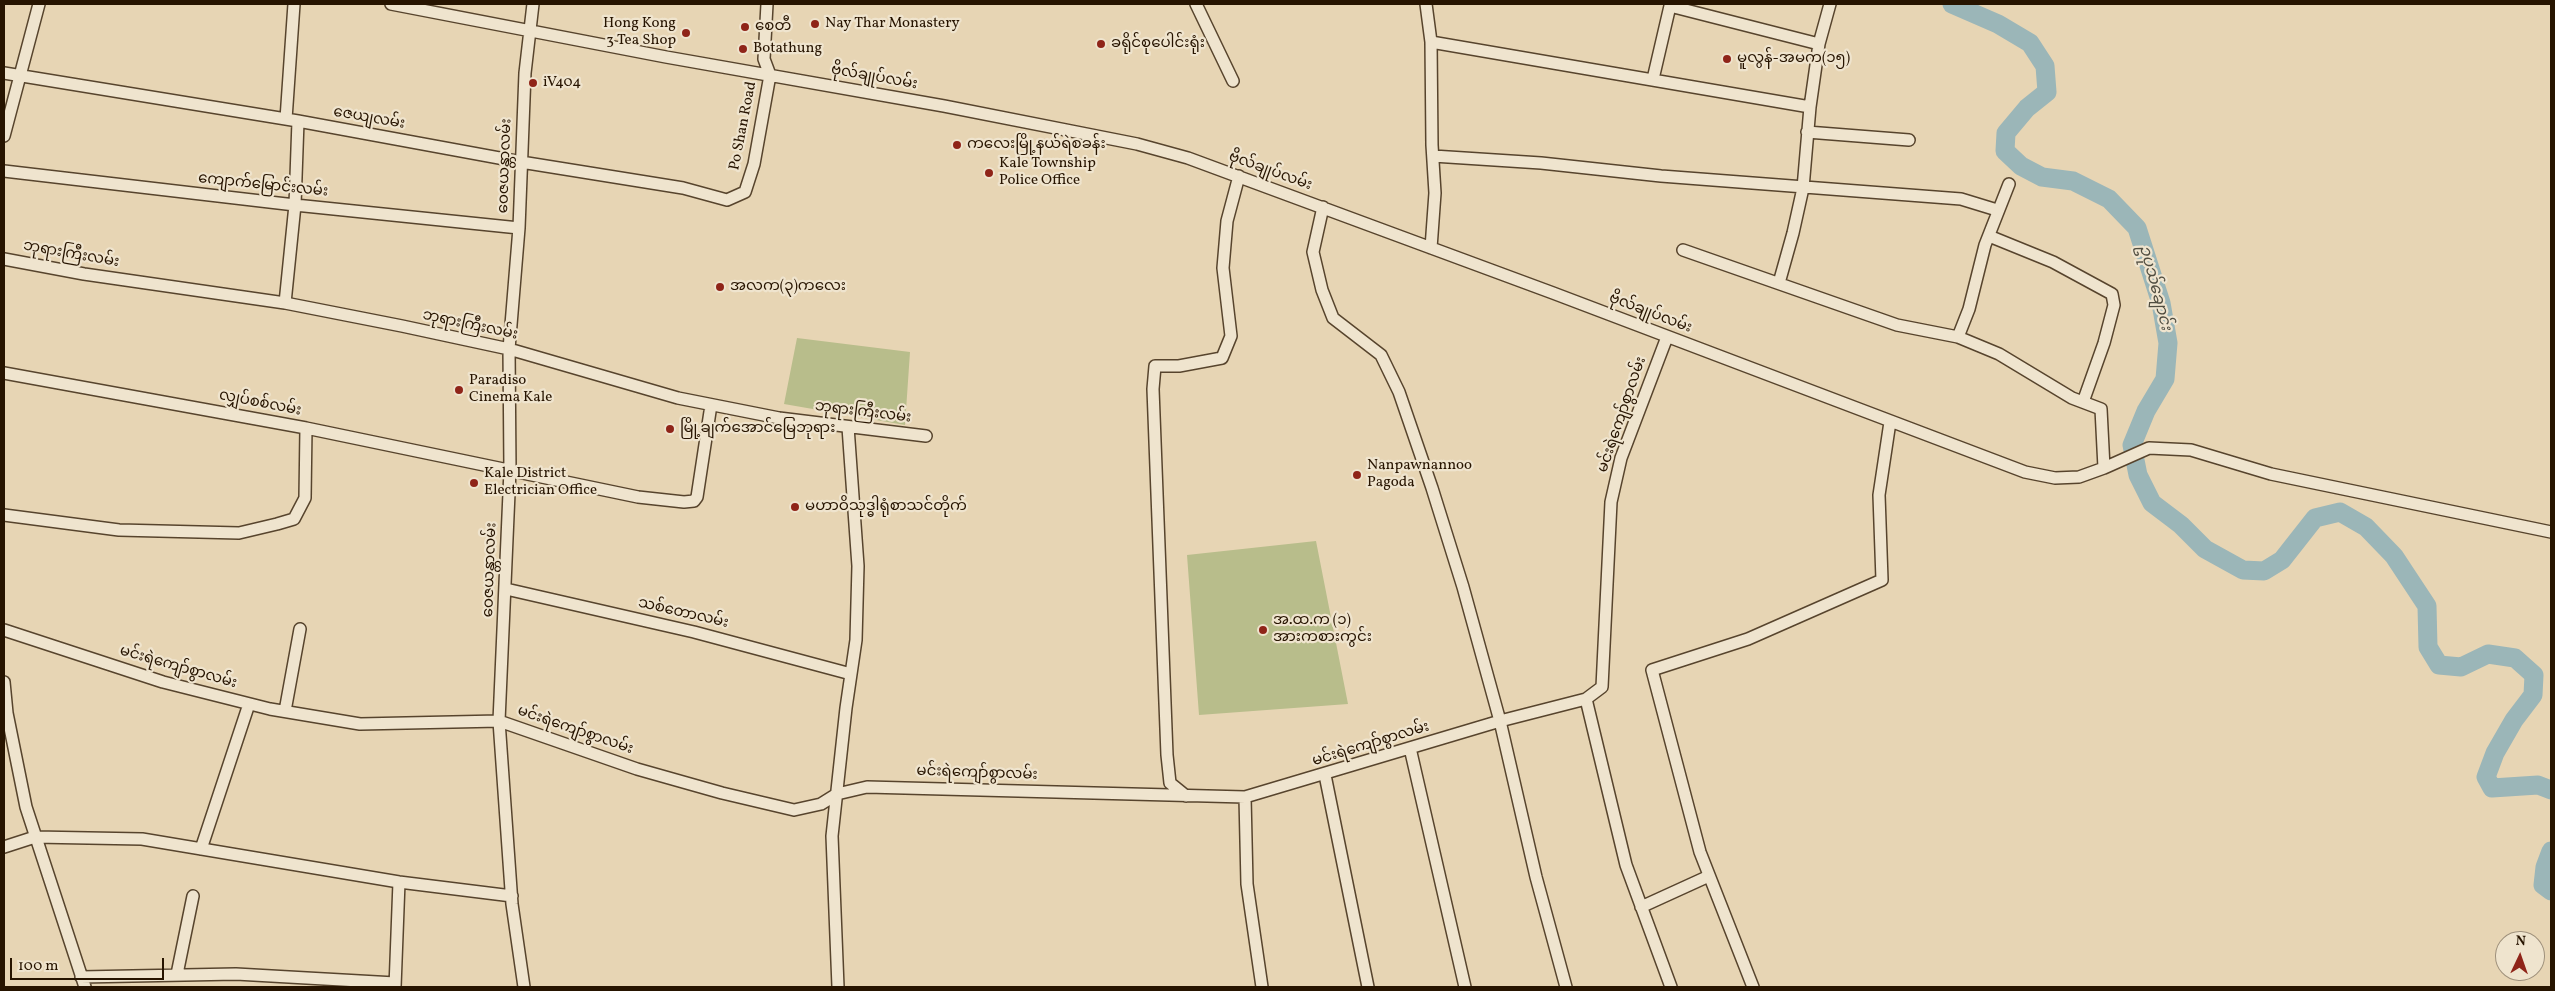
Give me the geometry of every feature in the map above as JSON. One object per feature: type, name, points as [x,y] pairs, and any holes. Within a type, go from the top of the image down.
[{"type":"street","points":[[4,136],[38,4]]},
{"type":"street","points":[[286,119],[294,4]]},
{"type":"street","name":"ဗိုလ်ချုပ်လမ်း","points":[[391,4],[528,31],[944,106],[1137,144],[1188,158],[1323,207],[2003,465],[2046,477],[2079,477],[2149,448],[2191,450],[2271,474],[2551,532]]},
{"type":"street","name":"ဝေဇယန္တာလမ်း","points":[[524,987],[512,896],[499,721],[510,470],[508,349],[519,228],[528,31],[532,4]]},
{"type":"street","points":[[767,4],[764,59],[770,75]]},
{"type":"street","points":[[1196,4],[1233,81]]},
{"type":"street","points":[[1426,4],[1431,42],[1432,156],[1435,193],[1431,248]]},
{"type":"street","points":[[1778,283],[1793,233],[1803,188],[1810,107],[1820,44],[1830,4]]},
{"type":"street","points":[[1653,79],[1670,6],[1820,44]]},
{"type":"street","points":[[1431,42],[1810,107]]},
{"type":"street","name":"ဇေယျလမ်း","points":[[4,72],[298,121],[521,162],[683,188],[727,200]]},
{"type":"street","name":"Po Shan Road","points":[[727,200],[745,192],[754,164],[770,75]]},
{"type":"street","points":[[285,303],[295,206],[298,121]]},
{"type":"street","points":[[1807,132],[1909,140]]},
{"type":"street","points":[[1432,156],[1541,162],[1595,170],[1803,188],[1961,198],[1997,210]]},
{"type":"street","name":"ကျောက်မြောင်းလမ်း","points":[[4,171],[295,206],[519,228]]},
{"type":"street","points":[[1186,796],[1170,783],[1153,389],[1155,366],[1179,366],[1222,358],[1231,336],[1223,268],[1226,221],[1239,176]]},
{"type":"street","points":[[1958,337],[1969,309],[1997,210],[2009,184]]},
{"type":"street","points":[[1323,207],[1313,252],[1322,290],[1333,318],[1381,354],[1399,392],[1449,542],[1500,721],[1536,877],[1566,987]]},
{"type":"street","points":[[1990,236],[2053,262],[2112,294],[2114,305],[2109,324],[2083,402]]},
{"type":"street","points":[[1683,250],[1897,325],[1958,337],[1999,354],[2083,402],[2101,409],[2104,468]]},
{"type":"street","name":"ဘုရားကြီးလမ်း","points":[[4,258],[84,274],[285,303],[508,349],[678,398],[711,405],[779,418],[926,436]]},
{"type":"street","name":"မင်းရဲကျော်စွာလမ်း","points":[[4,630],[163,682],[249,704],[285,711],[360,724],[499,721],[637,769],[722,793],[794,810],[821,804],[837,794],[867,787],[1245,797],[1325,775],[1500,721],[1586,700],[1602,687],[1611,502],[1621,458],[1667,337]]},
{"type":"street","name":"လျှပ်စစ်လမ်း","points":[[4,373],[306,428],[638,497],[694,502],[697,497],[711,405]]},
{"type":"street","points":[[1753,987],[1700,852],[1652,670],[1748,639],[1882,580],[1879,495],[1890,422]]},
{"type":"street","points":[[838,987],[832,836],[856,640],[858,566],[848,427]]},
{"type":"street","points":[[4,515],[119,530],[239,533],[278,524],[294,519],[305,498],[306,428]]},
{"type":"street","name":"သစ်တောလမ်း","points":[[506,589],[694,632],[851,674]]},
{"type":"street","points":[[285,711],[300,629]]},
{"type":"street","points":[[4,682],[7,713],[20,778],[35,837],[83,982],[177,974],[245,975],[395,985],[399,882]]},
{"type":"street","points":[[1586,700],[1626,865],[1671,987]]},
{"type":"street","points":[[201,849],[249,704]]},
{"type":"street","points":[[1410,748],[1465,987]]},
{"type":"street","points":[[1325,775],[1368,987]]},
{"type":"street","points":[[1245,797],[1247,884],[1262,987]]},
{"type":"street","points":[[4,847],[35,837],[142,839],[399,882],[512,896]]},
{"type":"street","points":[[1641,907],[1709,876]]},
{"type":"street","points":[[177,974],[193,896]]},
{"type":"street","points":[[245,975],[246,987]]},
{"type":"green space","points":[[797,338],[910,352],[905,425],[784,404]]},
{"type":"green space","name":"အ.ထ.က (၁) အားကစားကွင်း","points":[[1316,541],[1348,704],[1199,715],[1187,555]]},
{"type":"waterway","name":"ဥပုသ်ချောင်း","points":[[1952,4],[1998,24],[2030,43],[2045,66],[2047,92],[2027,108],[2006,133],[2005,151],[2021,166],[2042,177],[2073,181],[2109,199],[2137,228],[2161,303],[2168,343],[2165,379],[2146,411],[2132,445],[2138,475],[2152,503],[2181,525],[2205,549],[2243,570],[2264,571],[2282,560],[2315,518],[2340,512],[2366,527],[2394,556],[2427,606],[2428,647],[2439,665],[2461,667],[2488,654],[2515,658],[2534,675],[2533,695],[2514,720],[2495,753],[2486,777],[2492,788],[2538,785],[2551,790]]},
{"type":"waterway","name":"ဥပုသ်ချောင်း","points":[[2551,851],[2545,867],[2543,885],[2551,891]]},
{"type":"place","name":"Nay Thar Monastery","points":[[815,24]]},
{"type":"place","name":"စေတီ","points":[[745,27]]},
{"type":"place","name":"Hong Kong 3 Tea Shop","points":[[686,33]]},
{"type":"place","name":"ခရိုင်စုပေါင်းရုံး","points":[[1101,44]]},
{"type":"place","name":"Botathung","points":[[743,49]]},
{"type":"place","name":"မူလွန်-အမက(၁၅)","points":[[1727,59]]},
{"type":"place","name":"iV404","points":[[533,83]]},
{"type":"place","name":"ကလေးမြို့နယ်ရဲစခန်း","points":[[957,145]]},
{"type":"place","name":"Kale Township Police Office","points":[[989,173]]},
{"type":"place","name":"အလက(၃)ကလေး","points":[[720,287]]},
{"type":"place","name":"Paradiso Cinema Kale","points":[[459,390]]},
{"type":"place","name":"မြို့ချက်အောင်မြေဘုရား","points":[[670,429]]},
{"type":"place","name":"Nanpawnannoo Pagoda","points":[[1357,475]]},
{"type":"place","name":"Kale District Electrician Office","points":[[474,483]]},
{"type":"place","name":"မဟာဝိသုဒ္ဓါရုံစာသင်တိုက်","points":[[795,507]]},
{"type":"place","name":"အ.ထ.က (၁) အားကစားကွင်း","points":[[1263,630]]}]
